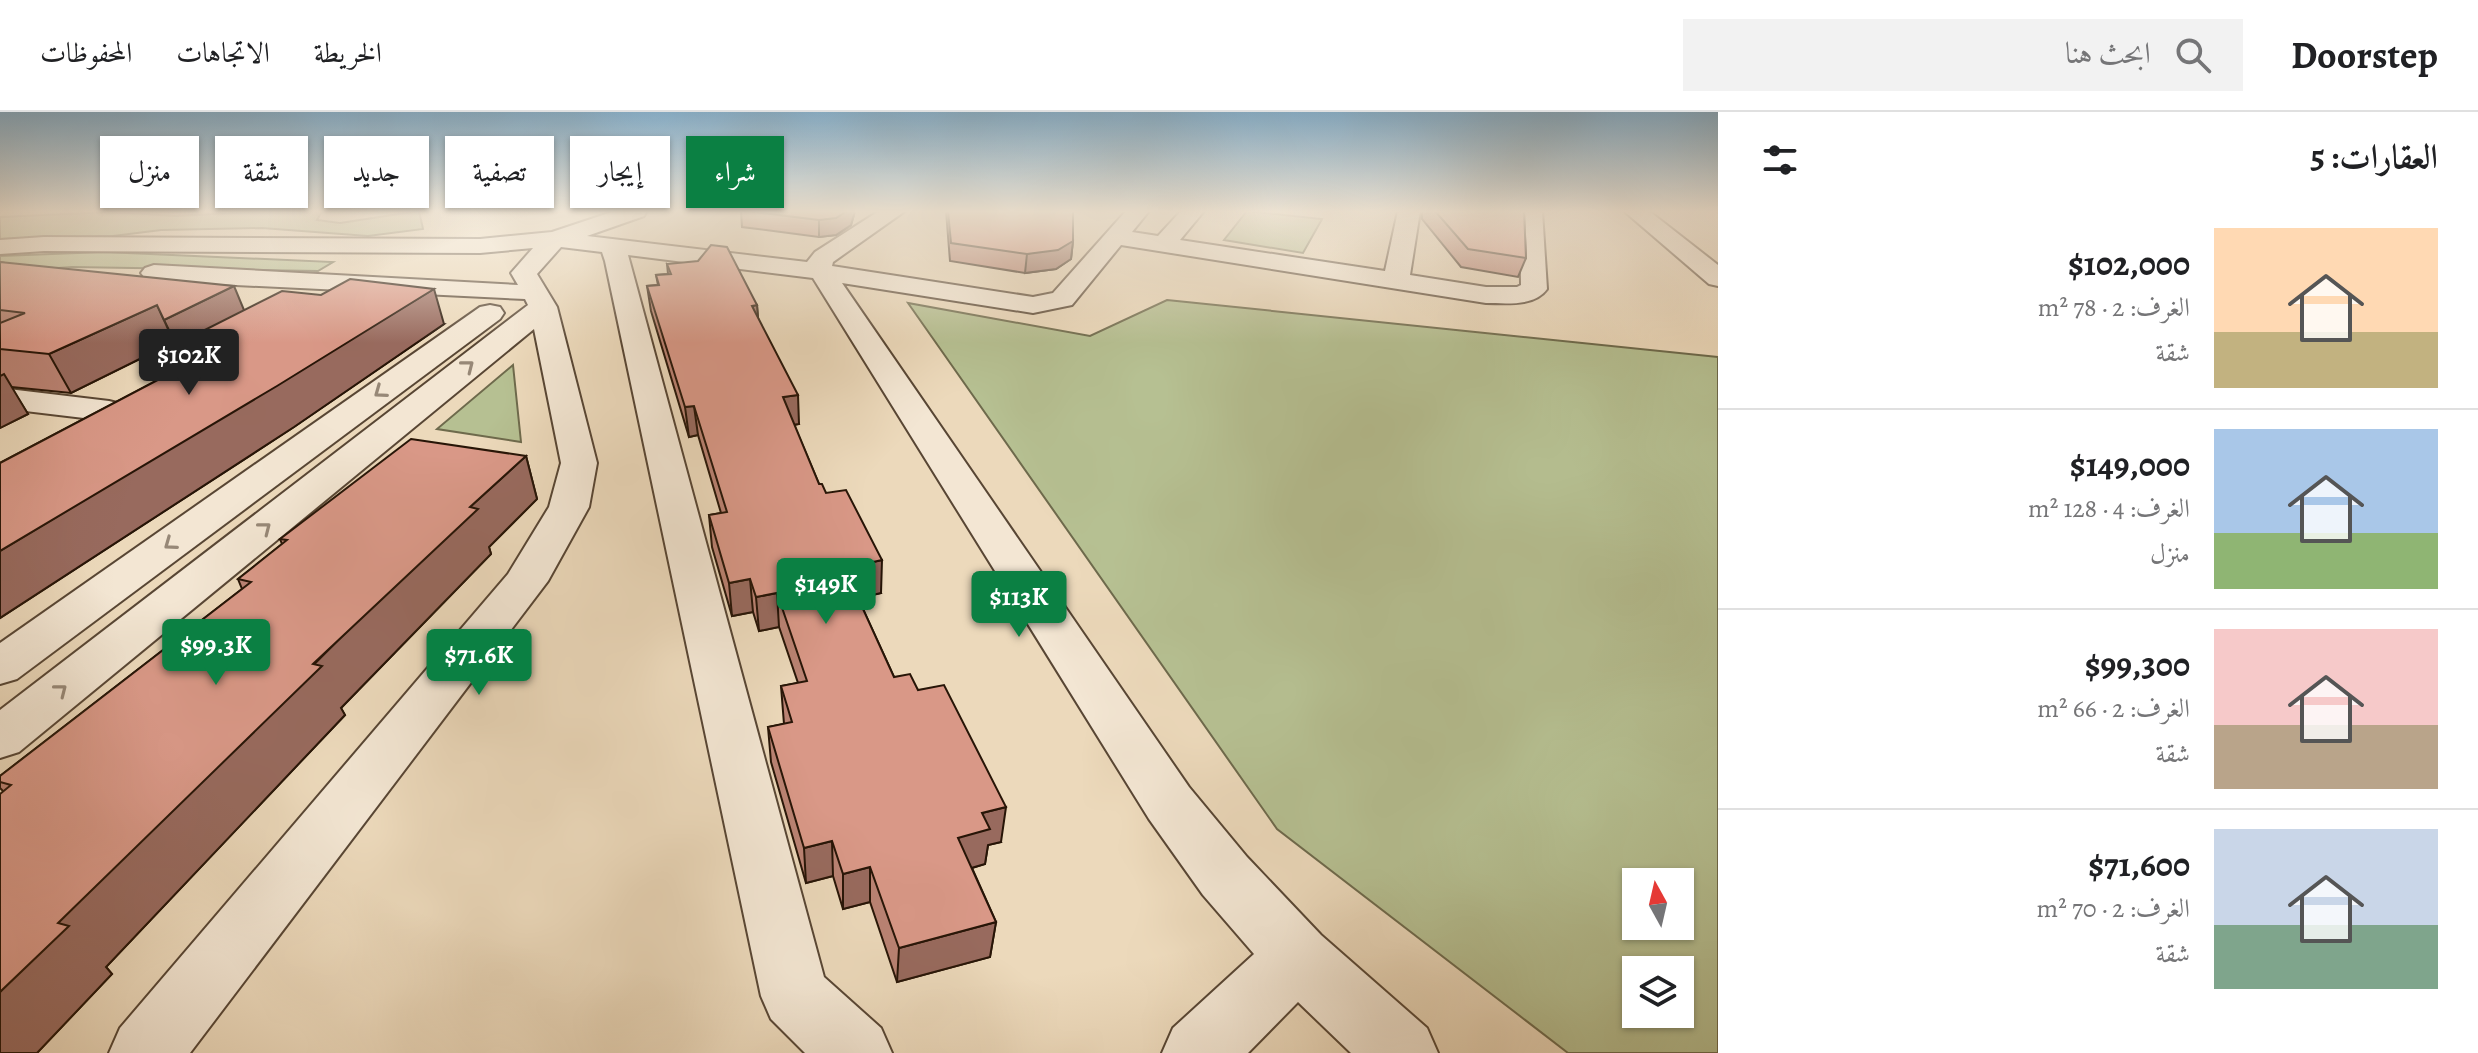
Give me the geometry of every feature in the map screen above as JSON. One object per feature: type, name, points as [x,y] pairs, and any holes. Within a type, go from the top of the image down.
[{"type":"street","points":[[145,1053],[526,581],[569,507],[579,463],[535,278],[495,255]]},
{"type":"street","points":[[0,667],[535,278],[576,255]]},
{"type":"street","points":[[0,738],[535,278],[576,255]]},
{"type":"street","points":[[630,255],[795,996],[856,1053]]},
{"type":"street","points":[[747,255],[821,271],[1008,303],[1044,304],[1062,299],[1100,255]]},
{"type":"street","points":[[827,255],[819,263],[821,271],[1169,803],[1225,876],[1298,957],[1402,1053]]},
{"type":"street","points":[[1232,255],[1486,295],[1534,289],[1533,255]]},
{"type":"street","points":[[1396,281],[1401,255]]},
{"type":"street","points":[[1689,255],[1718,278]]},
{"type":"street","points":[[129,272],[352,282],[535,278]]},
{"type":"street","points":[[299,310],[352,282]]},
{"type":"street","points":[[0,398],[121,404],[68,433]]},
{"type":"street","points":[[1198,1053],[1298,957]]},
{"type":"green space","points":[[171,255],[333,262],[318,271],[72,267],[0,272],[0,256]]},
{"type":"green space","points":[[1167,300],[1718,357],[1718,1053],[1568,1053],[1277,829],[908,303],[1090,336]]},
{"type":"green space","points":[[513,365],[521,442],[437,429]]},
{"type":"building","points":[[703,255],[731,255],[757,305],[752,306],[798,395],[783,397],[819,484],[826,493],[846,490],[882,560],[864,564],[868,573],[848,576],[894,677],[910,674],[918,690],[944,685],[1006,807],[982,813],[990,829],[958,838],[996,922],[899,948],[870,867],[843,874],[832,841],[804,848],[768,727],[792,722],[781,686],[807,681],[777,593],[756,597],[750,579],[729,583],[709,515],[727,512],[694,406],[685,407],[647,286],[659,285],[656,275],[671,274],[667,264],[698,261]]},
{"type":"building","points":[[0,262],[234,286],[164,320],[157,305],[49,354],[0,349],[0,323],[25,313],[0,310]]},
{"type":"building","points":[[350,279],[434,289],[0,551],[0,463],[188,364],[177,344],[282,291],[321,295]]},
{"type":"building","points":[[411,439],[526,456],[470,507],[478,509],[313,664],[322,666],[58,923],[69,926],[0,992],[0,794],[11,785],[0,782],[0,776],[251,582],[238,579],[287,540],[280,539]]}]
